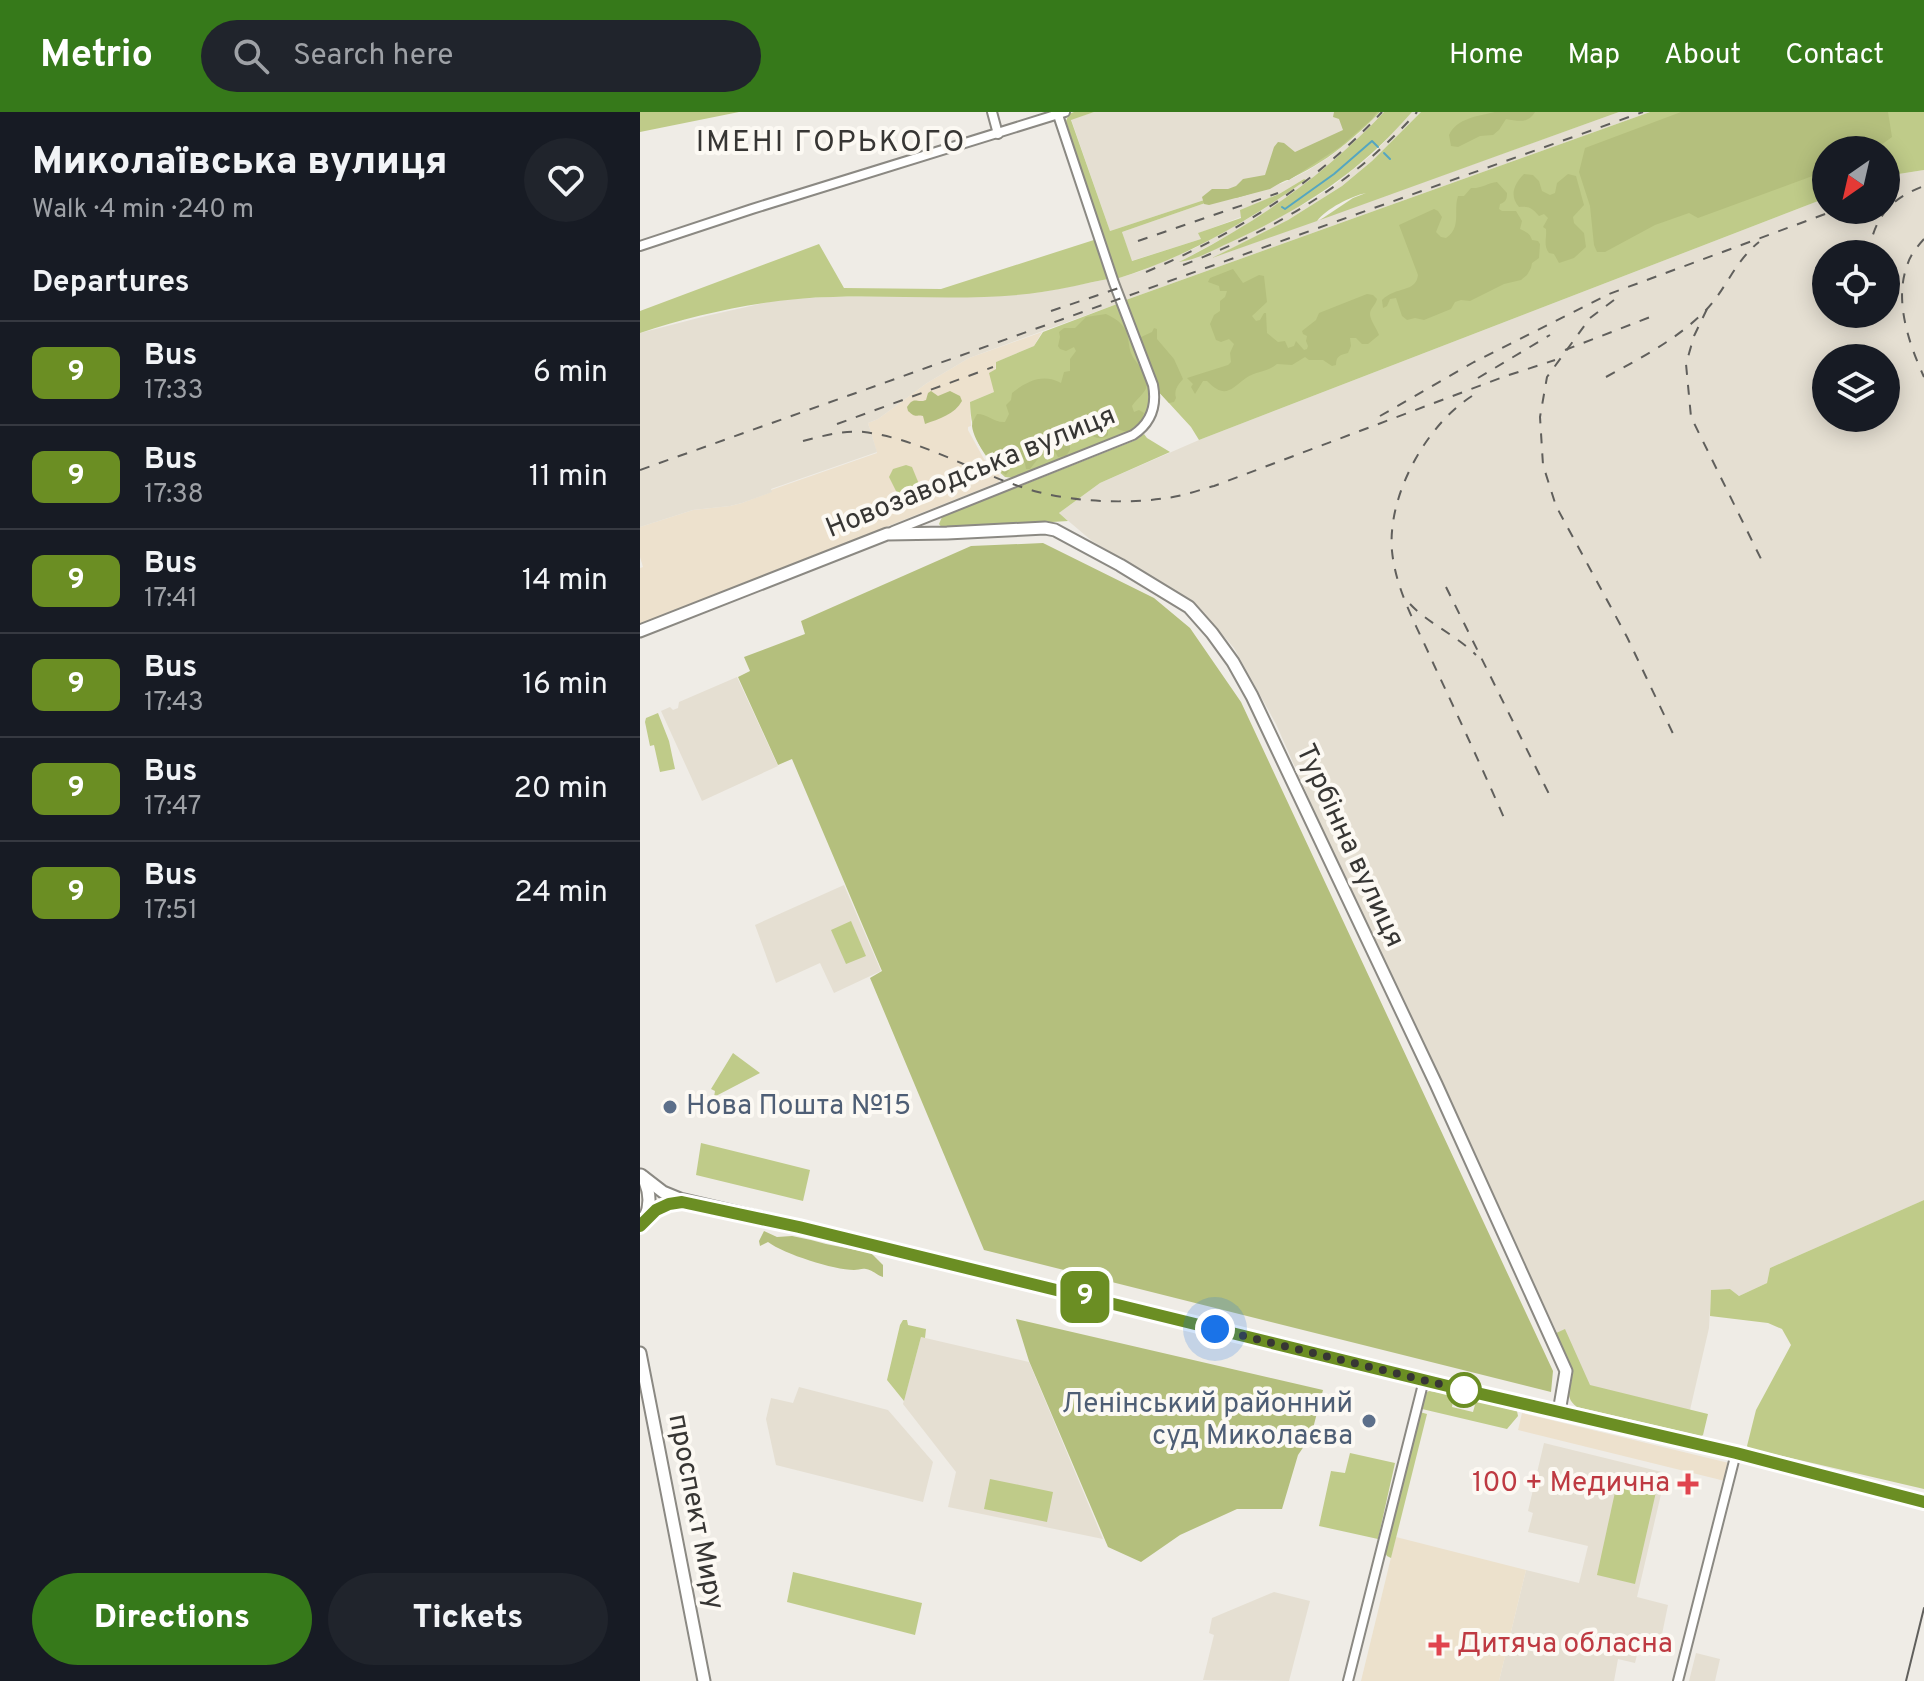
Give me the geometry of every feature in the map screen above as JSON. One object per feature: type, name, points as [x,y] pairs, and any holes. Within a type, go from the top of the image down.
[{"type":"main road","name":"Турбінна вулиця","points":[[887,534],[1035,527],[1055,530],[1189,607],[1212,633],[1252,696],[1527,1280],[1566,1371],[1559,1412]]},
{"type":"main road","name":"Новозаводська вулиця","points":[[640,631],[887,534]]},
{"type":"main road","points":[[640,1174],[663,1192],[690,1202],[1736,1453],[1924,1502]]},
{"type":"main road","points":[[640,1174],[650,1196],[643,1223]]},
{"type":"main road","points":[[643,1223],[662,1206],[690,1202]]},
{"type":"main road","name":"проспект Миру","points":[[640,1353],[704,1681]]},
{"type":"street","points":[[992,112],[998,134]]},
{"type":"street","points":[[640,246],[1062,113]]},
{"type":"street","name":"Новозаводська вулиця","points":[[887,534],[1133,435],[1150,419],[1153,385],[1114,283],[1062,113]]},
{"type":"street","points":[[1348,1681],[1424,1380]]},
{"type":"street","points":[[1678,1681],[1736,1453]]},
{"type":"shaded area","points":[[1094,112],[1367,112],[1326,150],[1268,179],[1110,231],[1071,119]]},
{"type":"shaded area","points":[[1380,112],[1384,112],[1316,177],[1238,230],[1181,261],[1213,250],[1308,202],[1375,152],[1412,112],[1421,112],[1342,186],[1288,220],[1217,256],[1619,112],[1650,112],[1123,301],[1116,279],[1195,248],[1256,214],[1305,180],[1241,210],[1241,217],[1199,233],[1201,239],[1131,261],[1122,232],[1234,193],[1283,183],[1332,155]]},
{"type":"shaded area","points":[[1924,170],[1924,1200],[1770,1268],[1767,1283],[1739,1296],[1730,1289],[1711,1290],[1709,1328],[1690,1410],[1582,1386],[1355,903],[1276,724],[1234,648],[1193,601],[1092,541],[1059,513],[1100,483],[1199,440],[1812,203],[1812,224],[1900,224],[1900,174]]},
{"type":"shaded area","points":[[1108,279],[1117,304],[969,358],[868,423],[877,452],[771,489],[772,492],[742,503],[693,510],[640,527],[640,333],[778,300],[987,296],[1042,292]]},
{"type":"shaded area","points":[[1042,332],[1034,346],[996,362],[994,392],[970,402],[971,426],[968,430],[984,459],[1000,476],[999,482],[640,625],[640,568],[643,567],[640,527],[693,510],[742,503],[877,453],[868,423],[969,358]]},
{"type":"shaded area","points":[[737,677],[778,766],[702,801],[661,711],[678,708],[679,702]]},
{"type":"shaded area","points":[[844,885],[881,971],[834,993],[820,963],[776,983],[755,925]]},
{"type":"shaded area","points":[[921,1337],[1029,1362],[1103,1539],[948,1507],[956,1472],[903,1404]]},
{"type":"shaded area","points":[[799,1387],[888,1410],[933,1462],[923,1502],[776,1465],[766,1419],[771,1398],[793,1403]]},
{"type":"shaded area","points":[[1522,1413],[1729,1463],[1725,1481],[1518,1430]]},
{"type":"shaded area","points":[[1544,1443],[1666,1473],[1637,1597],[1668,1605],[1659,1649],[1640,1643],[1635,1663],[1618,1659],[1614,1681],[1499,1681],[1526,1570],[1579,1583],[1588,1546],[1528,1532],[1533,1513],[1528,1511]]},
{"type":"shaded area","points":[[1396,1537],[1526,1570],[1499,1681],[1361,1681]]},
{"type":"shaded area","points":[[1274,1592],[1310,1601],[1289,1681],[1203,1680],[1214,1635],[1209,1633],[1212,1618]]},
{"type":"shaded area","points":[[1696,1653],[1720,1659],[1715,1681],[1689,1681]]},
{"type":"green space","points":[[640,112],[739,112],[640,132]]},
{"type":"green space","points":[[1094,112],[1071,120],[1110,231],[1268,179],[1326,150],[1367,112],[1380,112],[1331,155],[1278,184],[1236,198],[1234,193],[1122,232],[1132,261],[1201,239],[1198,233],[1241,218],[1240,210],[1306,180],[1191,250],[1116,279],[1066,121],[1069,114]]},
{"type":"green space","points":[[1334,112],[1377,112],[1340,147],[1289,180],[1270,189],[1204,204],[1202,197],[1212,189],[1228,189],[1243,179],[1265,175],[1278,142],[1295,152],[1343,130],[1339,119],[1333,117]]},
{"type":"green space","points":[[1384,112],[1412,112],[1351,171],[1283,216],[1199,257],[1179,262],[1262,214],[1314,177]]},
{"type":"green space","points":[[1421,112],[1619,112],[1320,220],[1366,193],[1353,197],[1317,221],[1212,258],[1288,220],[1342,186]]},
{"type":"green space","points":[[1495,112],[1535,112],[1526,120],[1506,119],[1493,135],[1480,136],[1458,147],[1451,146],[1449,135],[1457,125]]},
{"type":"green space","points":[[1650,112],[1924,112],[1924,170],[1900,174],[1900,136],[1812,136],[1812,203],[1199,440],[1157,390],[1123,301]]},
{"type":"green space","points":[[1681,112],[1888,112],[1892,136],[1812,136],[1812,176],[1698,218],[1689,213],[1655,225],[1605,252],[1597,252],[1594,245],[1590,206],[1579,172],[1585,148]]},
{"type":"green space","points":[[1524,174],[1533,175],[1542,191],[1550,195],[1555,193],[1557,183],[1568,174],[1576,176],[1584,205],[1573,217],[1574,223],[1584,233],[1586,247],[1574,258],[1559,263],[1546,247],[1546,229],[1543,227],[1548,218],[1516,203],[1514,190]]},
{"type":"green space","points":[[1497,182],[1507,193],[1499,209],[1516,211],[1522,221],[1520,229],[1540,244],[1539,258],[1532,263],[1527,275],[1470,301],[1455,302],[1451,309],[1424,320],[1407,320],[1402,316],[1396,298],[1390,299],[1383,308],[1382,300],[1414,285],[1418,275],[1399,225],[1434,209],[1442,217],[1436,232],[1446,238],[1456,224],[1458,196],[1464,196],[1471,188]]},
{"type":"green space","points":[[1097,239],[1108,279],[1067,288],[991,297],[785,300],[710,313],[640,333],[640,311],[819,244],[844,288],[941,289]]},
{"type":"green space","points":[[1233,269],[1243,283],[1259,275],[1264,276],[1267,302],[1252,316],[1256,321],[1266,313],[1267,333],[1278,342],[1285,341],[1288,348],[1294,346],[1296,341],[1304,350],[1307,349],[1307,336],[1302,331],[1316,320],[1319,313],[1367,294],[1377,299],[1370,314],[1379,335],[1368,344],[1350,338],[1348,353],[1339,356],[1336,365],[1305,357],[1292,365],[1277,364],[1254,374],[1227,391],[1218,390],[1203,381],[1195,394],[1191,387],[1193,384],[1187,378],[1231,362],[1230,353],[1234,344],[1229,339],[1216,340],[1210,324],[1220,311],[1220,301],[1227,291],[1220,291],[1219,286],[1208,282],[1210,278]]},
{"type":"green space","points":[[1117,304],[1148,383],[1146,413],[1131,431],[1014,478],[1005,477],[979,444],[970,402],[994,392],[989,373],[996,369],[996,362],[1034,346],[1043,332]]},
{"type":"green space","points":[[1106,314],[1124,328],[1130,350],[1146,380],[1145,391],[1132,406],[1134,412],[1139,410],[1144,413],[1140,423],[1129,431],[1111,424],[1104,438],[1082,433],[1070,444],[1066,456],[1058,457],[1054,450],[1047,447],[1044,455],[1030,469],[1026,469],[1022,461],[1012,466],[1006,475],[976,440],[972,426],[977,414],[1005,422],[1009,414],[1006,405],[1012,393],[1029,382],[1042,379],[1061,383],[1064,372],[1070,371],[1070,359],[1076,351],[1074,347],[1066,351],[1060,349],[1059,332],[1064,328],[1075,328],[1086,317]]},
{"type":"green space","points":[[1157,329],[1157,339],[1174,359],[1183,379],[1176,388],[1174,402],[1169,403],[1157,390],[1139,338]]},
{"type":"green space","points":[[931,391],[938,396],[950,391],[960,396],[962,401],[951,413],[925,424],[923,416],[913,415],[907,407],[914,401],[926,400]]},
{"type":"green space","points":[[1144,434],[1170,452],[1100,483],[1059,513],[1068,521],[943,529],[939,524],[942,517],[1136,440]]},
{"type":"green space","points":[[906,465],[912,467],[919,484],[914,494],[904,497],[898,495],[889,477],[893,469]]},
{"type":"green space","points":[[1043,543],[1154,598],[1190,628],[1241,702],[1553,1371],[1551,1392],[984,1250],[870,978],[882,971],[792,759],[778,765],[738,677],[750,671],[744,657],[805,634],[801,621],[971,546]]},
{"type":"green space","points":[[658,713],[675,769],[660,772],[645,722],[646,718]]},
{"type":"green space","points":[[851,921],[866,956],[846,964],[831,930]]},
{"type":"green space","points":[[733,1053],[760,1073],[714,1097],[715,1091],[711,1089]]},
{"type":"green space","points":[[701,1143],[810,1170],[803,1201],[696,1175]]},
{"type":"green space","points":[[1924,1200],[1924,1489],[1748,1448],[1756,1410],[1791,1345],[1782,1329],[1768,1323],[1710,1316],[1711,1290],[1730,1289],[1739,1296],[1767,1283],[1770,1268]]},
{"type":"green space","points":[[764,1231],[777,1237],[792,1236],[871,1253],[883,1265],[883,1277],[868,1270],[845,1269],[810,1260],[768,1242],[760,1246]]},
{"type":"green space","points":[[1016,1319],[1323,1390],[1311,1436],[1298,1455],[1282,1509],[1237,1509],[1180,1535],[1141,1562],[1108,1547],[1029,1361]]},
{"type":"green space","points":[[903,1320],[907,1320],[908,1325],[926,1329],[925,1338],[921,1337],[904,1401],[887,1380]]},
{"type":"green space","points":[[1565,1329],[1590,1385],[1708,1414],[1703,1435],[1577,1407],[1569,1394],[1570,1366],[1554,1334]]},
{"type":"green space","points":[[1429,1391],[1454,1395],[1452,1407],[1473,1412],[1476,1401],[1517,1411],[1518,1416],[1507,1429],[1422,1409]]},
{"type":"green space","points":[[1420,1412],[1427,1414],[1391,1558],[1384,1551]]},
{"type":"green space","points":[[1350,1453],[1395,1463],[1378,1539],[1319,1526],[1331,1471],[1345,1473]]},
{"type":"green space","points":[[990,1479],[1053,1492],[1047,1522],[984,1509]]},
{"type":"green space","points":[[1617,1483],[1656,1492],[1635,1584],[1597,1575]]},
{"type":"green space","points":[[793,1572],[922,1603],[915,1635],[787,1602]]},
{"type":"waterway","points":[[1282,207],[1285,209],[1334,174],[1372,141],[1378,147]]},
{"type":"waterway","points":[[1384,153],[1390,159]]},
{"type":"tram line","points":[[1906,1681],[1924,1608]]},
{"type":"railway","points":[[1146,272],[1212,241],[1273,204],[1330,162],[1382,112]]},
{"type":"railway","points":[[1183,265],[1249,237],[1309,203],[1365,162],[1417,112]]},
{"type":"railway","points":[[640,470],[1643,112]]},
{"type":"railway","points":[[1871,240],[1879,220],[1893,203],[1924,186]]},
{"type":"railway","points":[[1138,241],[1278,193]]},
{"type":"railway","points":[[1380,416],[1474,362],[1609,294],[1812,219]]},
{"type":"railway","points":[[1924,239],[1908,262],[1902,293],[1905,322],[1924,377]]},
{"type":"railway","points":[[1606,377],[1658,348],[1694,321],[1712,303],[1743,258],[1759,242]]},
{"type":"railway","points":[[1051,311],[1119,288]]},
{"type":"railway","points":[[1614,300],[1590,318],[1547,377],[1540,417],[1543,465],[1556,506],[1627,637],[1677,742]]},
{"type":"railway","points":[[1707,309],[1694,336],[1686,364],[1691,417],[1764,565]]},
{"type":"railway","points":[[1565,350],[1658,314]]},
{"type":"railway","points":[[1478,378],[1550,335]]},
{"type":"railway","points":[[803,441],[864,432],[909,442],[1038,492],[1086,500],[1151,500],[1214,486],[1555,360]]},
{"type":"railway","points":[[837,424],[993,367]]},
{"type":"railway","points":[[1472,396],[1439,425],[1413,464],[1396,508],[1392,551],[1408,610],[1505,820]]},
{"type":"railway","points":[[1446,587],[1550,796]]},
{"type":"railway","points":[[1410,604],[1476,655]]},
{"type":"bus line","name":"9","points":[[640,1226],[662,1206],[690,1202],[1736,1453],[1924,1502]]},
{"type":"place","name":"Нова Пошта №15","points":[[670,1107]]},
{"type":"place","name":"Ленінський районний суд Миколаєва","points":[[1369,1421]]},
{"type":"place","name":"100 + Медична","points":[[1688,1484]]},
{"type":"place","name":"Дитяча обласна","points":[[1439,1645]]},
{"type":"district","name":"ІМЕНІ ГОРЬКОГО","points":[[831,143]]},
{"type":"route","points":[[1215,1329],[1464,1390]]}]
